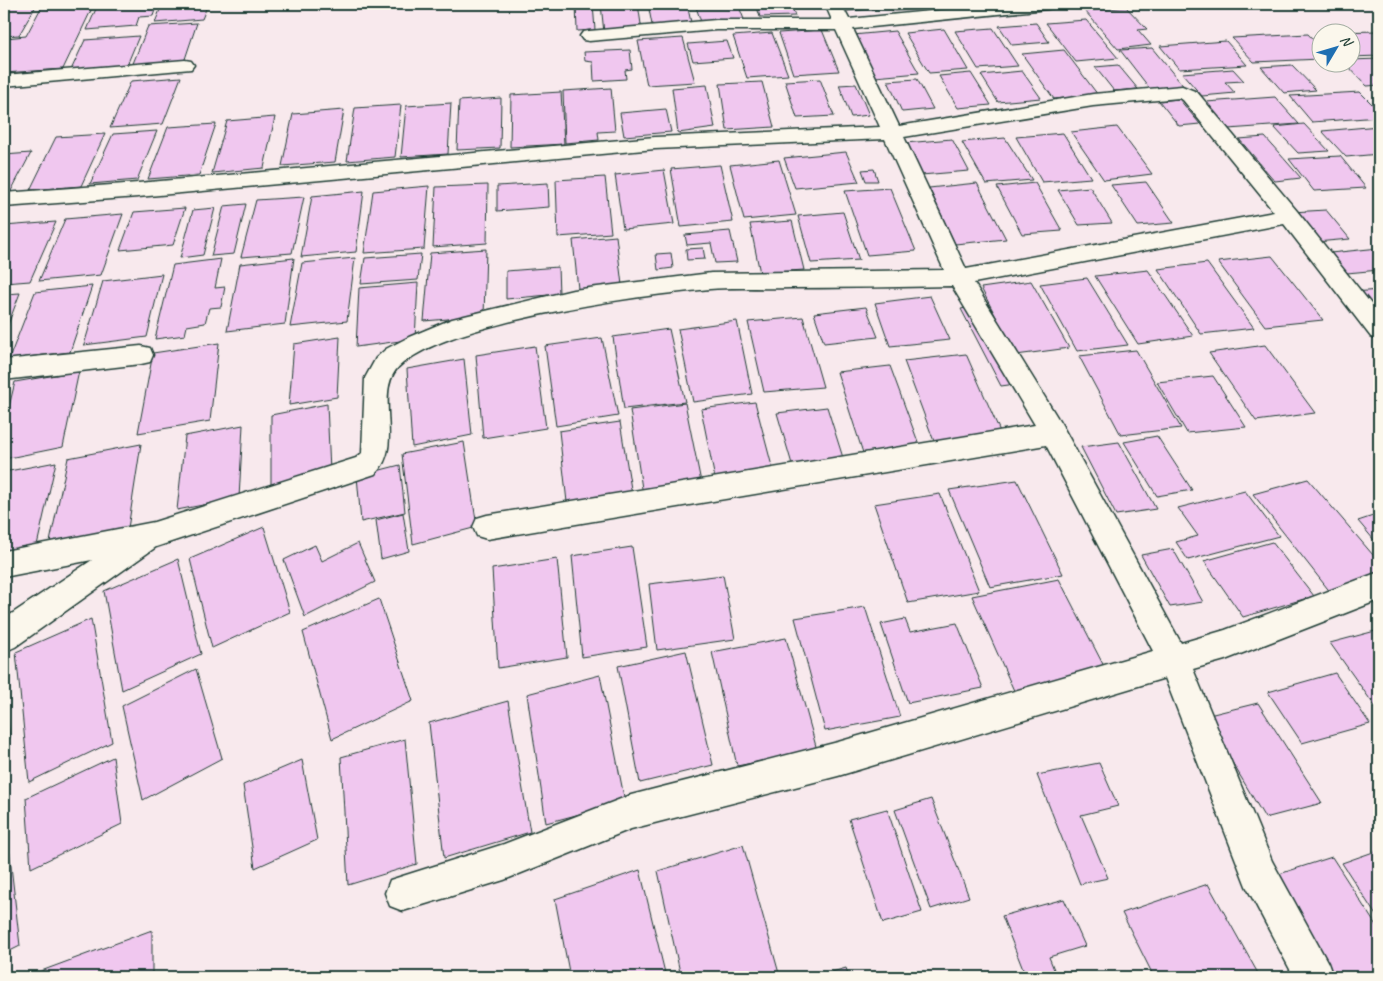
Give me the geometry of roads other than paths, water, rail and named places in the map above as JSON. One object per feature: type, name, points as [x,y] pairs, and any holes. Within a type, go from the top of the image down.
[{"type":"street","points":[[589,36],[839,14],[1047,4]]},
{"type":"street","points":[[839,14],[891,133],[959,278],[1053,433],[1174,660],[1259,873],[1314,977]]},
{"type":"street","points":[[4,81],[185,65]]},
{"type":"street","points":[[4,200],[138,190],[655,143],[891,133],[1093,100],[1182,92],[1190,96],[1289,216],[1379,331]]},
{"type":"street","points":[[4,564],[154,535],[365,466],[373,459],[375,454],[378,378],[385,365],[395,356],[418,343],[460,325],[573,298],[711,281],[959,278],[1289,216]]},
{"type":"street","points":[[4,370],[141,355]]},
{"type":"street","points":[[487,527],[1053,433]]},
{"type":"street","points":[[4,637],[154,535]]},
{"type":"street","points":[[403,893],[504,862],[630,812],[838,759],[1225,645],[1379,586]]}]
